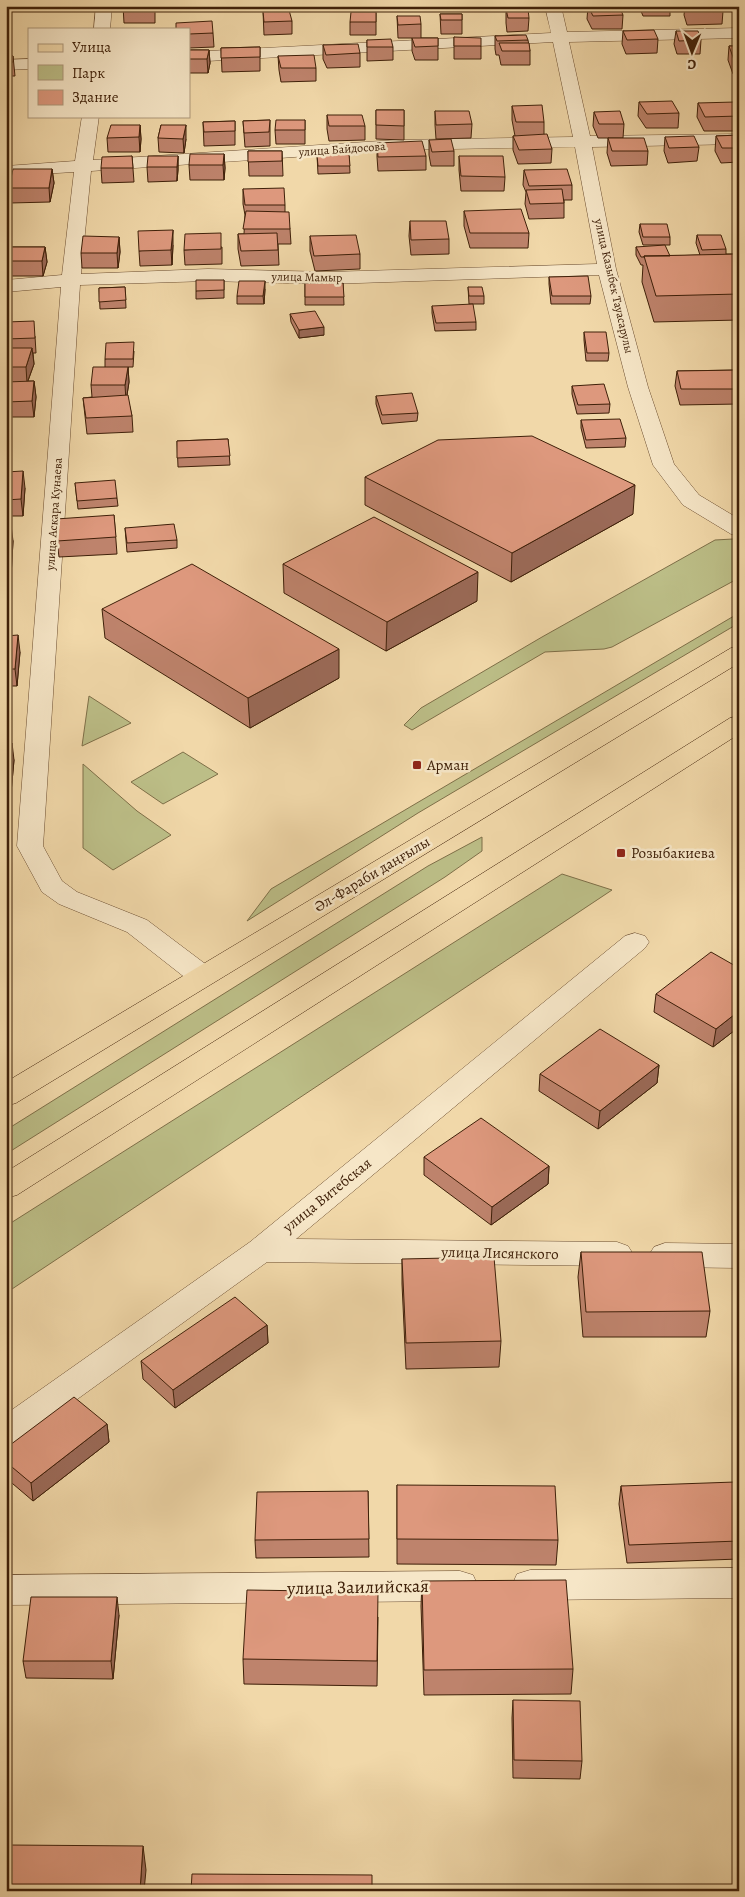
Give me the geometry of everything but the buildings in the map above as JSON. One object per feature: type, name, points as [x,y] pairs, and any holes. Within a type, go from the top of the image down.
[{"type":"main road","name":"Әл-Фараби даңғылы","points":[[6,1096],[739,653]]},
{"type":"main road","points":[[6,1186],[739,723]]},
{"type":"main road","points":[[705,744],[739,733]]},
{"type":"street","points":[[102,28],[104,6]]},
{"type":"street","name":"улица Казыбек Тауасарулы","points":[[553,6],[562,37],[607,269],[638,386],[664,465],[691,500],[739,529]]},
{"type":"street","points":[[190,57],[562,37],[739,33]]},
{"type":"street","points":[[6,65],[28,64]]},
{"type":"street","name":"улица Аскара Кунаева","points":[[90,118],[71,280],[30,846],[50,886],[68,898],[137,926],[202,976]]},
{"type":"street","name":"улица Байдосова","points":[[6,171],[396,145],[583,144],[739,140]]},
{"type":"street","name":"улица Мамыр","points":[[6,286],[71,280],[208,275],[328,278],[607,269]]},
{"type":"street","name":"улица Витебская","points":[[6,1432],[261,1250],[635,942]]},
{"type":"street","name":"улица Лисянского","points":[[261,1250],[739,1256]]},
{"type":"street","name":"улица Заилийская","points":[[6,1590],[739,1583]]},
{"type":"green space","points":[[733,539],[739,541],[739,578],[612,647],[545,652],[412,730],[404,725],[421,708],[542,637],[715,540]]},
{"type":"green space","points":[[739,613],[739,623],[418,813],[247,921],[271,889]]},
{"type":"green space","points":[[89,696],[131,723],[82,746]]},
{"type":"green space","points":[[183,752],[218,774],[163,804],[131,782]]},
{"type":"green space","points":[[83,764],[137,811],[171,835],[113,870],[83,848]]},
{"type":"green space","points":[[482,837],[482,851],[445,877],[6,1154],[6,1130],[428,866]]},
{"type":"green space","points":[[562,874],[612,890],[6,1293],[6,1226]]},
{"type":"place","name":"Арман","points":[[417,765]]},
{"type":"place","name":"Розыбакиева","points":[[621,853]]}]
